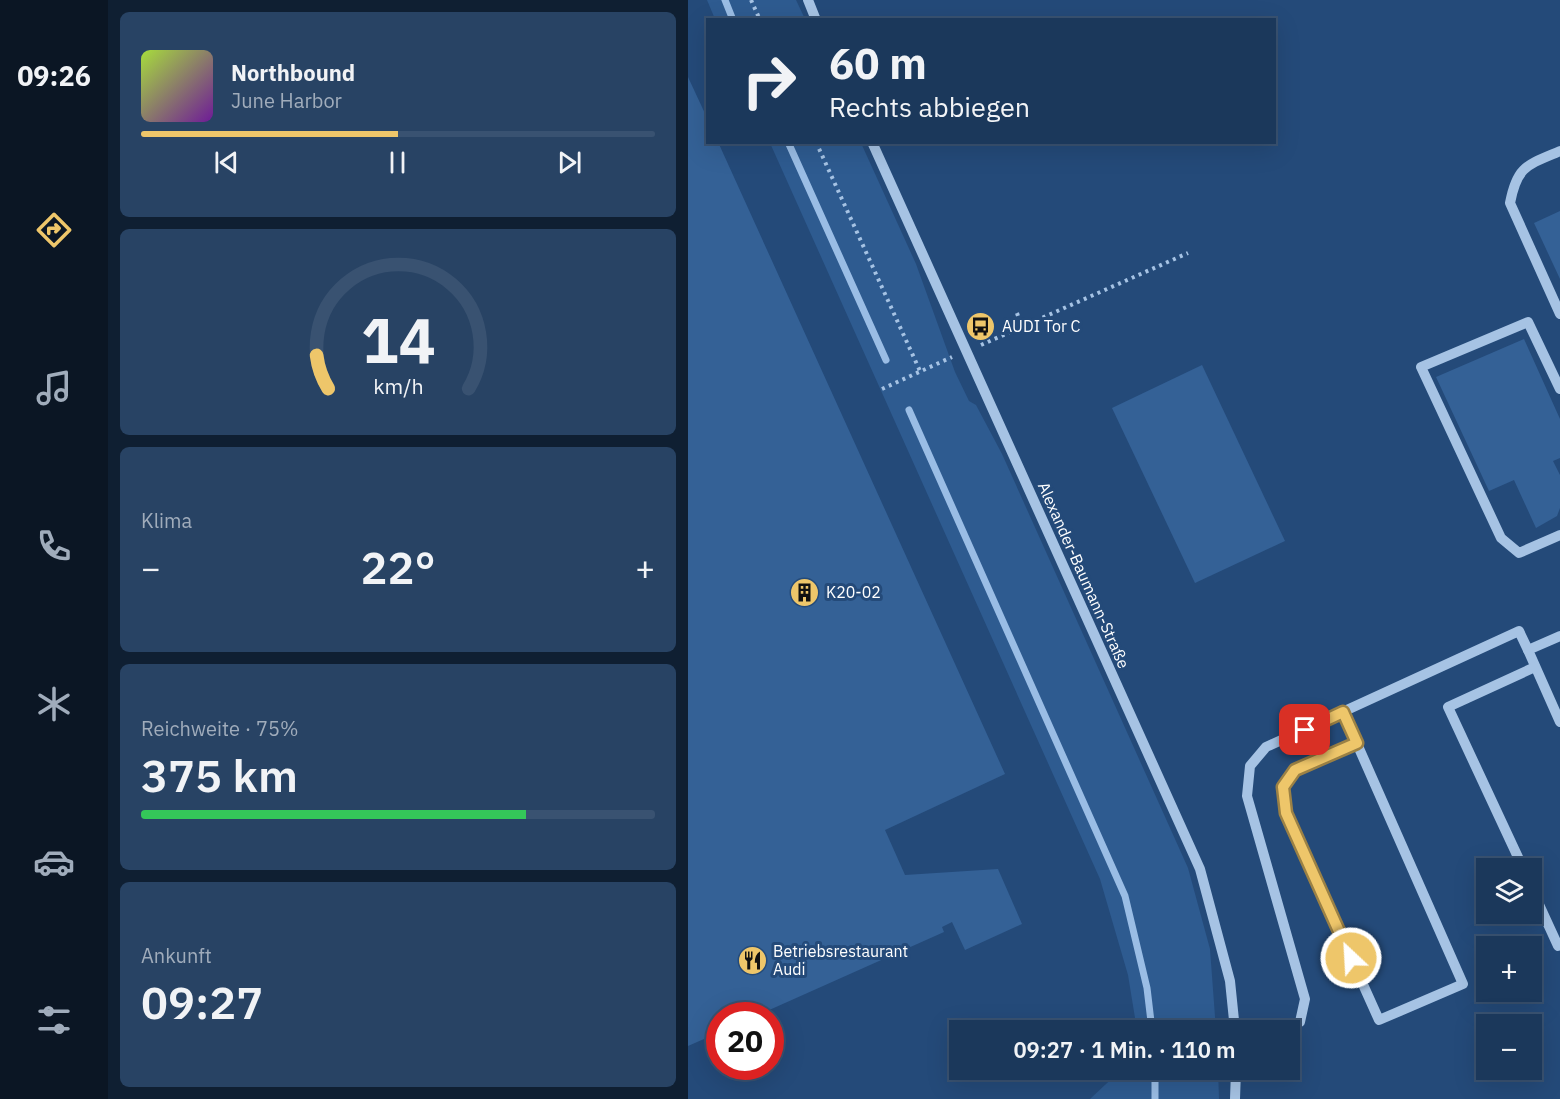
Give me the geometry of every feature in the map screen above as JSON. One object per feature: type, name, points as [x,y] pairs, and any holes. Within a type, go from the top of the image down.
[{"type":"street","points":[[808,0],[815,18]]},
{"type":"street","name":"Alexander-Baumann-Straße","points":[[873,144],[1200,869],[1230,981],[1234,1020]]},
{"type":"street","points":[[1560,151],[1526,165],[1514,184],[1510,203],[1560,314]]},
{"type":"street","points":[[1560,389],[1528,322],[1422,368],[1501,538],[1519,553],[1560,535]]},
{"type":"street","points":[[1300,1022],[1305,999],[1247,796],[1250,766],[1266,747],[1519,631],[1560,722]]},
{"type":"street","points":[[1528,650],[1560,636]]},
{"type":"street","points":[[1518,858],[1448,707],[1535,667]]},
{"type":"street","points":[[1343,712],[1357,743],[1463,984],[1379,1020],[1286,813],[1283,787],[1295,770],[1357,743]]},
{"type":"street","points":[[1542,911],[1558,946],[1560,945]]},
{"type":"street","points":[[1235,1099],[1236,1080]]},
{"type":"path","points":[[751,0],[759,18]]},
{"type":"path","points":[[817,144],[920,371]]},
{"type":"path","points":[[882,389],[1188,253]]},
{"type":"path","points":[[1017,313],[1022,328]]},
{"type":"shaded area","points":[[707,0],[796,0],[805,18],[715,18]]},
{"type":"shaded area","points":[[770,144],[861,144],[916,264],[955,372],[969,401],[976,405],[1002,454],[1188,868],[1210,949],[1215,1020],[1135,1020],[1128,975],[1100,879]]},
{"type":"shaded area","points":[[1110,1080],[1218,1080],[1219,1099],[1090,1099]]},
{"type":"building","name":"K20-02","points":[[688,77],[706,116],[706,144],[719,144],[1005,774],[885,830],[905,875],[998,869],[1022,924],[965,950],[952,922],[942,927],[944,932],[784,1003],[706,1002],[706,1038],[688,1046]]},
{"type":"building","points":[[1560,211],[1560,279],[1534,223]]},
{"type":"building","points":[[1524,339],[1560,419],[1560,458],[1553,461],[1560,475],[1560,508],[1557,516],[1536,528],[1514,480],[1489,491],[1436,377]]},
{"type":"building","points":[[1202,365],[1285,541],[1195,583],[1112,408]]},
{"type":"waterway","points":[[725,0],[732,18]]},
{"type":"waterway","points":[[789,144],[886,360]]},
{"type":"waterway","points":[[909,410],[1125,896],[1147,988],[1151,1020]]},
{"type":"waterway","points":[[1155,1080],[1155,1099]]},
{"type":"place","name":"AUDI Tor C","points":[[981,326]]},
{"type":"place","name":"K20-02","points":[[805,592]]},
{"type":"place","name":"Betriebsrestaurant Audi","points":[[752,960]]},
{"type":"route","points":[[1305,730],[1343,712],[1357,743],[1295,770],[1283,787],[1286,813],[1351,958]]}]
